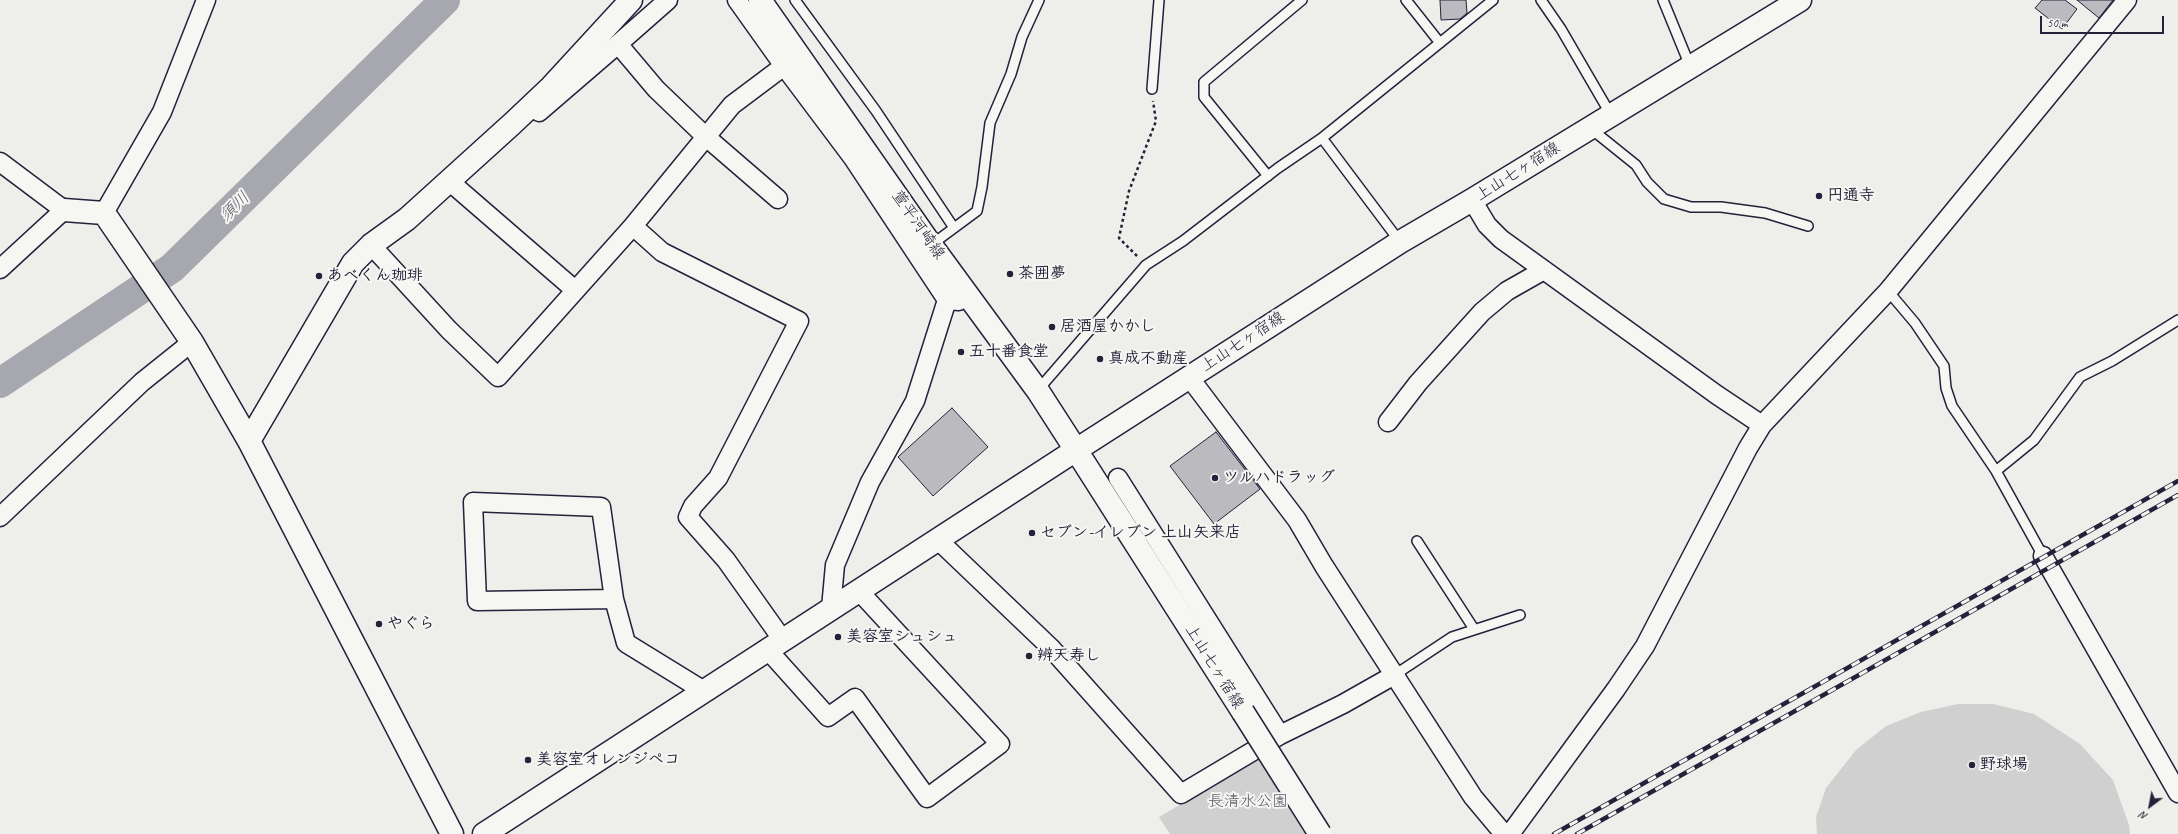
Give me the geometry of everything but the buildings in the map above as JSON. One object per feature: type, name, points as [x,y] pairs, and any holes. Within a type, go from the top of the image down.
[{"type":"street","points":[[104,213],[162,112],[206,0]]},
{"type":"street","points":[[249,441],[353,264],[371,245],[407,219],[551,87],[632,0]]},
{"type":"street","points":[[502,133],[534,117],[668,0]]},
{"type":"street","points":[[738,0],[784,66],[853,158],[947,300]]},
{"type":"street","name":"萱平河崎線","points":[[760,0],[931,245],[1038,391],[1076,450]]},
{"type":"street","name":"上山七ヶ宿線","points":[[1320,834],[1076,450],[1189,376],[1400,242],[1472,200],[1800,0]]},
{"type":"street","points":[[1510,834],[1616,689],[1645,646],[1748,448],[1762,425],[1888,291],[2127,0]]},
{"type":"street","points":[[618,44],[656,89],[705,136],[778,199]]},
{"type":"street","points":[[371,245],[448,330],[498,378],[633,226],[705,136],[732,105],[784,66]]},
{"type":"street","points":[[0,162],[64,210],[104,213]]},
{"type":"street","points":[[449,181],[575,290]]},
{"type":"street","points":[[1472,200],[1487,225],[1501,239],[1717,395],[1762,425]]},
{"type":"street","points":[[0,269],[64,210]]},
{"type":"street","points":[[104,213],[192,342],[249,441],[452,834]]},
{"type":"street","points":[[633,226],[662,252],[799,321],[718,478],[693,506],[688,517],[726,560],[775,644],[828,717],[855,698],[927,798],[1000,744],[858,590]]},
{"type":"street","points":[[1388,422],[1418,383],[1482,312],[1507,291],[1544,270]]},
{"type":"street","points":[[947,300],[973,302]]},
{"type":"street","points":[[831,608],[835,565],[870,482],[915,401],[947,300]]},
{"type":"street","points":[[0,518],[142,382],[192,342]]},
{"type":"street","points":[[1189,376],[1297,520],[1324,566],[1396,674],[1473,797],[1504,834]]},
{"type":"street","points":[[484,834],[1076,450]]},
{"type":"street","points":[[1118,478],[1280,735]]},
{"type":"street","points":[[614,599],[477,601],[473,502],[601,507],[614,599],[626,643],[704,691]]},
{"type":"street","points":[[938,540],[1051,648],[1181,794],[1280,735],[1343,704],[1396,674]]},
{"type":"street","points":[[2043,556],[2178,794]]},
{"type":"lane","points":[[796,0],[876,111],[954,228]]},
{"type":"lane","points":[[931,245],[976,212],[982,187],[990,123],[1011,74],[1022,37],[1039,0]]},
{"type":"lane","points":[[1152,89],[1159,0]]},
{"type":"lane","points":[[1268,176],[1204,97],[1204,82],[1302,0]]},
{"type":"lane","points":[[1406,0],[1440,43]]},
{"type":"lane","points":[[1038,391],[1146,265],[1183,241],[1268,176],[1322,138],[1493,0]]},
{"type":"lane","points":[[1541,0],[1561,29],[1611,115]]},
{"type":"lane","points":[[1663,0],[1690,66]]},
{"type":"lane","points":[[1590,127],[1636,165],[1647,182],[1664,199],[1691,207],[1722,207],[1765,213],[1808,226]]},
{"type":"lane","points":[[1322,138],[1400,242]]},
{"type":"lane","points":[[1888,291],[1915,323],[1944,366],[1946,388],[1952,406],[1996,471],[2043,556]]},
{"type":"lane","points":[[1996,471],[2034,440],[2080,377],[2112,361],[2178,320]]},
{"type":"lane","points":[[1417,541],[1474,629]]},
{"type":"lane","points":[[1396,674],[1452,637],[1520,615]]},
{"type":"path","points":[[1146,265],[1119,238],[1129,190],[1156,121],[1152,89]]},
{"type":"green space","name":"野球場","points":[[1958,704],[1993,704],[2034,714],[2080,744],[2113,780],[2129,825],[2130,834],[1817,834],[1816,817],[1826,788],[1856,750],[1886,726],[1921,712]]},
{"type":"green space","name":"長清水公園","points":[[1260,758],[1307,834],[1170,834],[1159,817]]},
{"type":"waterway","name":"須川","points":[[0,383],[172,268],[445,0]]},
{"type":"railway","points":[[1554,834],[2178,481]]},
{"type":"railway","points":[[1577,834],[2178,495]]},
{"type":"place","name":"円通寺","points":[[1819,196]]},
{"type":"place","name":"茶囲夢","points":[[1010,274]]},
{"type":"place","name":"あべくん珈琲","points":[[319,276]]},
{"type":"place","name":"居酒屋かかし","points":[[1052,327]]},
{"type":"place","name":"五十番食堂","points":[[961,352]]},
{"type":"place","name":"真成不動産","points":[[1100,359]]},
{"type":"place","name":"ツルハドラッグ","points":[[1215,478]]},
{"type":"place","name":"セブン-イレブン 上山矢来店","points":[[1032,533]]},
{"type":"place","name":"やぐら","points":[[379,624]]},
{"type":"place","name":"美容室シュシュ","points":[[838,637]]},
{"type":"place","name":"辨天寿し","points":[[1029,656]]},
{"type":"place","name":"美容室オレンジペコ","points":[[528,760]]},
{"type":"place","name":"野球場","points":[[1972,765]]}]
